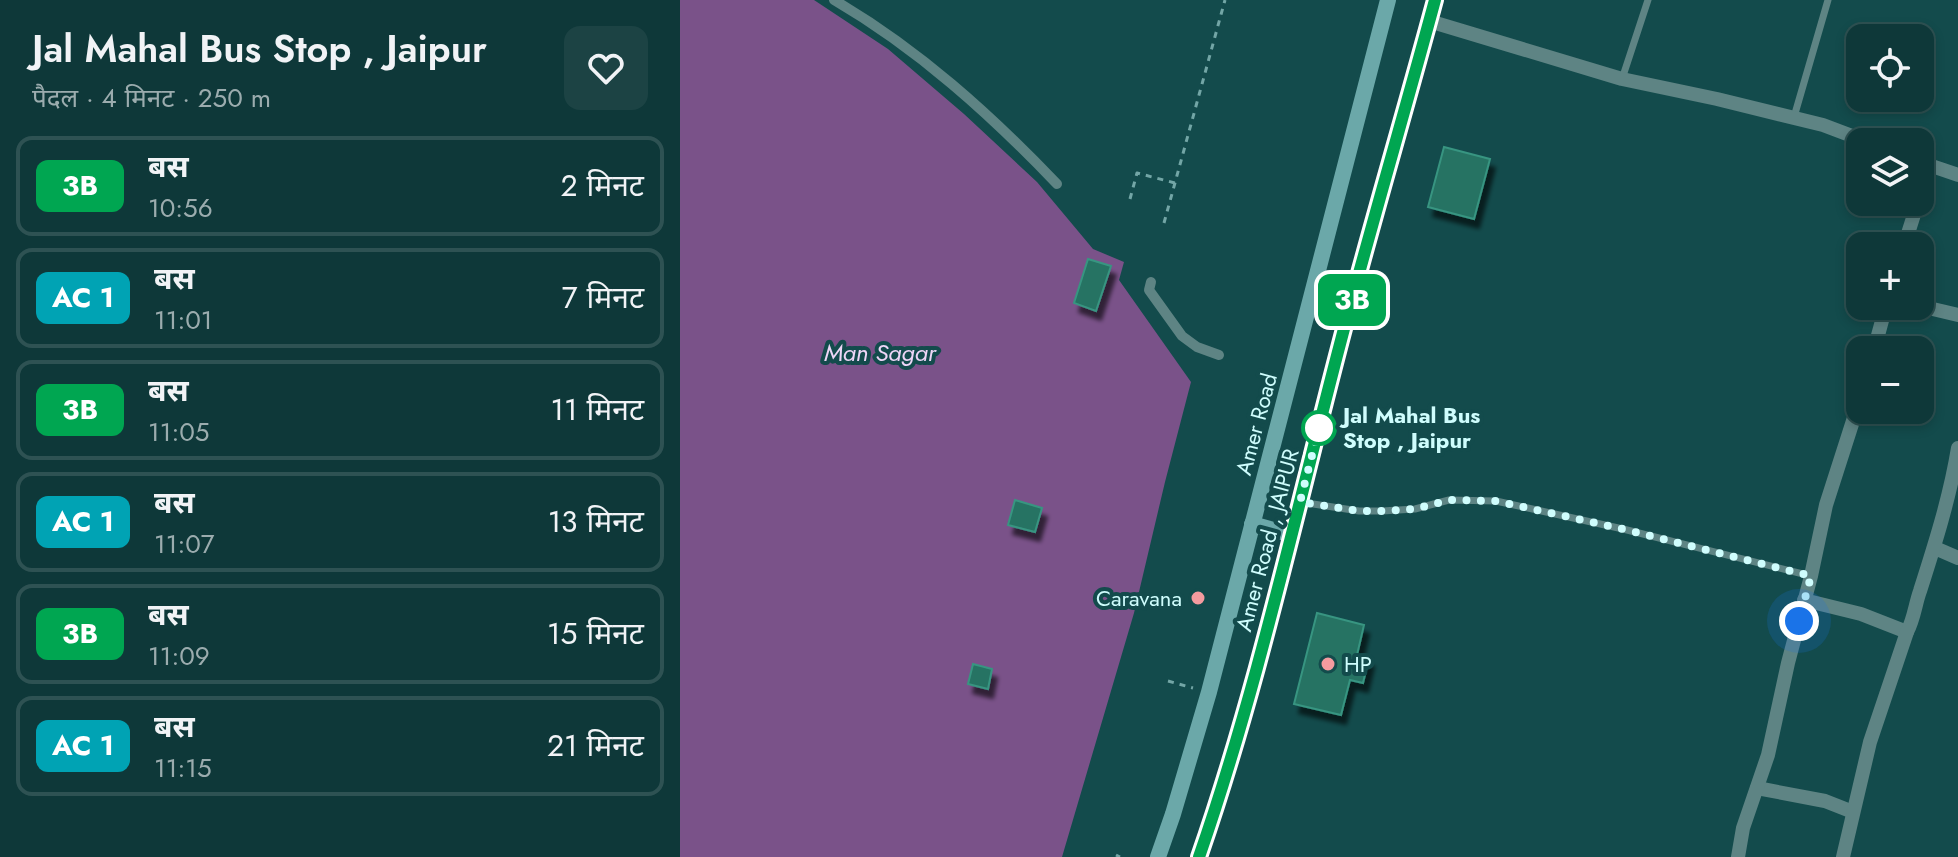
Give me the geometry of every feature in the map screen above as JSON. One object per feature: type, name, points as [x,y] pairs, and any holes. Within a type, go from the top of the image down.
[{"type":"main road","name":"Amer Road","points":[[1158,857],[1209,692],[1388,0]]},
{"type":"main road","name":"Amer Road , JAIPUR","points":[[1199,857],[1219,799],[1292,535],[1340,344],[1435,0]]},
{"type":"main road","points":[[1252,524],[1292,535]]},
{"type":"street","points":[[834,0],[875,25],[943,76],[1000,126],[1057,184]]},
{"type":"street","points":[[1429,21],[1622,79],[1717,99],[1823,125],[1846,134]]},
{"type":"street","points":[[1934,167],[1958,175]]},
{"type":"street","points":[[1151,282],[1149,290],[1182,336],[1197,347],[1219,355]]},
{"type":"street","points":[[1934,309],[1958,315]]},
{"type":"street","points":[[1738,857],[1743,828],[1768,755],[1826,505],[1852,424]]},
{"type":"street","points":[[1843,857],[1870,742],[1935,548],[1958,448]]},
{"type":"street","points":[[1935,548],[1958,558]]},
{"type":"street","points":[[1804,600],[1861,614],[1907,632]]},
{"type":"street","points":[[1757,788],[1825,801],[1853,812]]},
{"type":"lane","points":[[1622,79],[1648,0]]},
{"type":"lane","points":[[1794,118],[1828,0]]},
{"type":"lane","points":[[1300,502],[1359,511],[1382,511],[1415,509],[1449,500],[1496,501],[1811,576]]},
{"type":"path","points":[[1164,223],[1225,0]]},
{"type":"path","points":[[1130,199],[1137,173],[1175,183]]},
{"type":"path","points":[[1168,681],[1209,692]]},
{"type":"water","name":"Man Sagar","points":[[680,0],[814,0],[888,49],[1037,182],[1093,249],[1124,262],[1119,280],[1191,382],[1134,613],[1062,857],[680,857]],"holes":[[[1088,259],[1110,267],[1096,310],[1074,303]],[[1015,500],[1041,508],[1035,532],[1008,525]]]},
{"type":"building","points":[[1444,147],[1490,159],[1474,219],[1428,207]]},
{"type":"building","points":[[1088,259],[1111,266],[1096,311],[1074,303]]},
{"type":"building","points":[[1015,500],[1042,508],[1035,532],[1008,525]]},
{"type":"building","points":[[1317,613],[1364,625],[1357,655],[1369,658],[1363,683],[1350,680],[1341,715],[1294,704]]},
{"type":"building","points":[[973,664],[992,669],[988,689],[968,684]]},
{"type":"bus line","name":"3B","points":[[1199,857],[1246,704],[1340,344],[1435,0]]},
{"type":"place","name":"Jal Mahal Bus Stop , Jaipur","points":[[1319,428]]},
{"type":"place","name":"Caravana","points":[[1198,598]]},
{"type":"place","name":"HP","points":[[1328,664]]},
{"type":"route","points":[[1319,428],[1300,502],[1359,511],[1382,511],[1415,509],[1449,500],[1496,501],[1623,529],[1811,576],[1799,621]]}]
